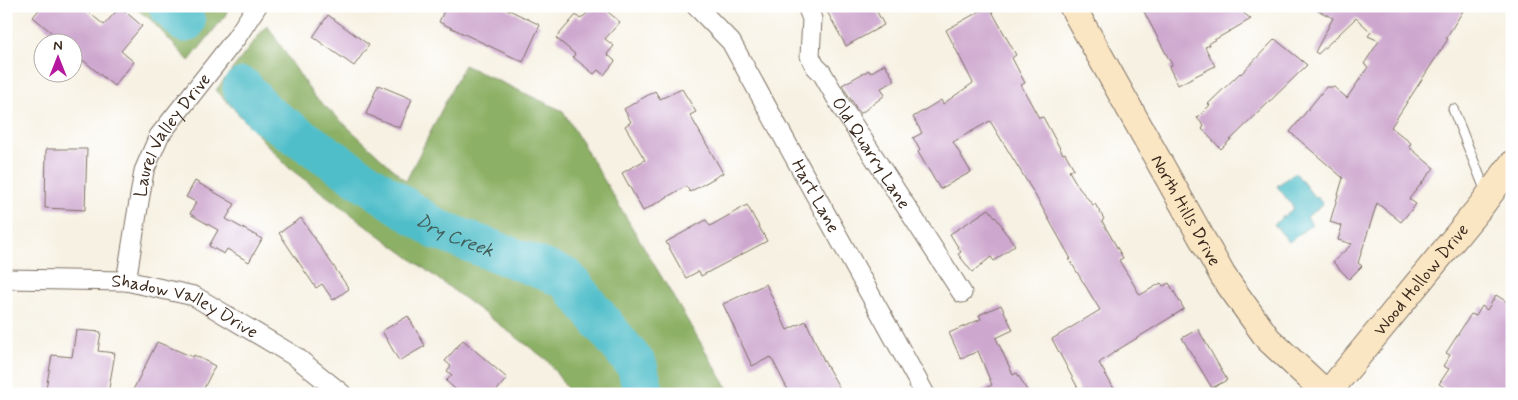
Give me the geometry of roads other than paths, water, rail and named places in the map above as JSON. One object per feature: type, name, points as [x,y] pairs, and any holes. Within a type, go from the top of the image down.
[{"type":"street","name":"Laurel Valley Drive","points":[[126,281],[144,171],[160,136],[236,38],[257,6]]},
{"type":"street","name":"Hart Lane","points":[[696,6],[731,42],[925,394]]},
{"type":"street","name":"Old Quarry Lane","points":[[807,6],[812,19],[810,56],[815,66],[822,73],[841,106],[962,293]]},
{"type":"street","name":"North Hills Drive","points":[[1072,6],[1223,276],[1268,339],[1327,394]]},
{"type":"street","name":"Wood Hollow Drive","points":[[1327,394],[1488,197],[1512,164]]},
{"type":"street","name":"Shadow Valley Drive","points":[[6,279],[126,281],[194,296],[296,357],[342,394]]},
{"type":"lane","points":[[1453,109],[1488,197]]},
{"type":"water","points":[[1295,172],[1315,198],[1317,197],[1323,204],[1307,217],[1312,224],[1289,242],[1274,224],[1294,208],[1277,186]]},
{"type":"waterway","name":"Dry Creek","points":[[169,6],[185,22]]},
{"type":"waterway","name":"Dry Creek","points":[[243,88],[267,115],[436,229],[566,278],[637,366],[644,394]]}]
